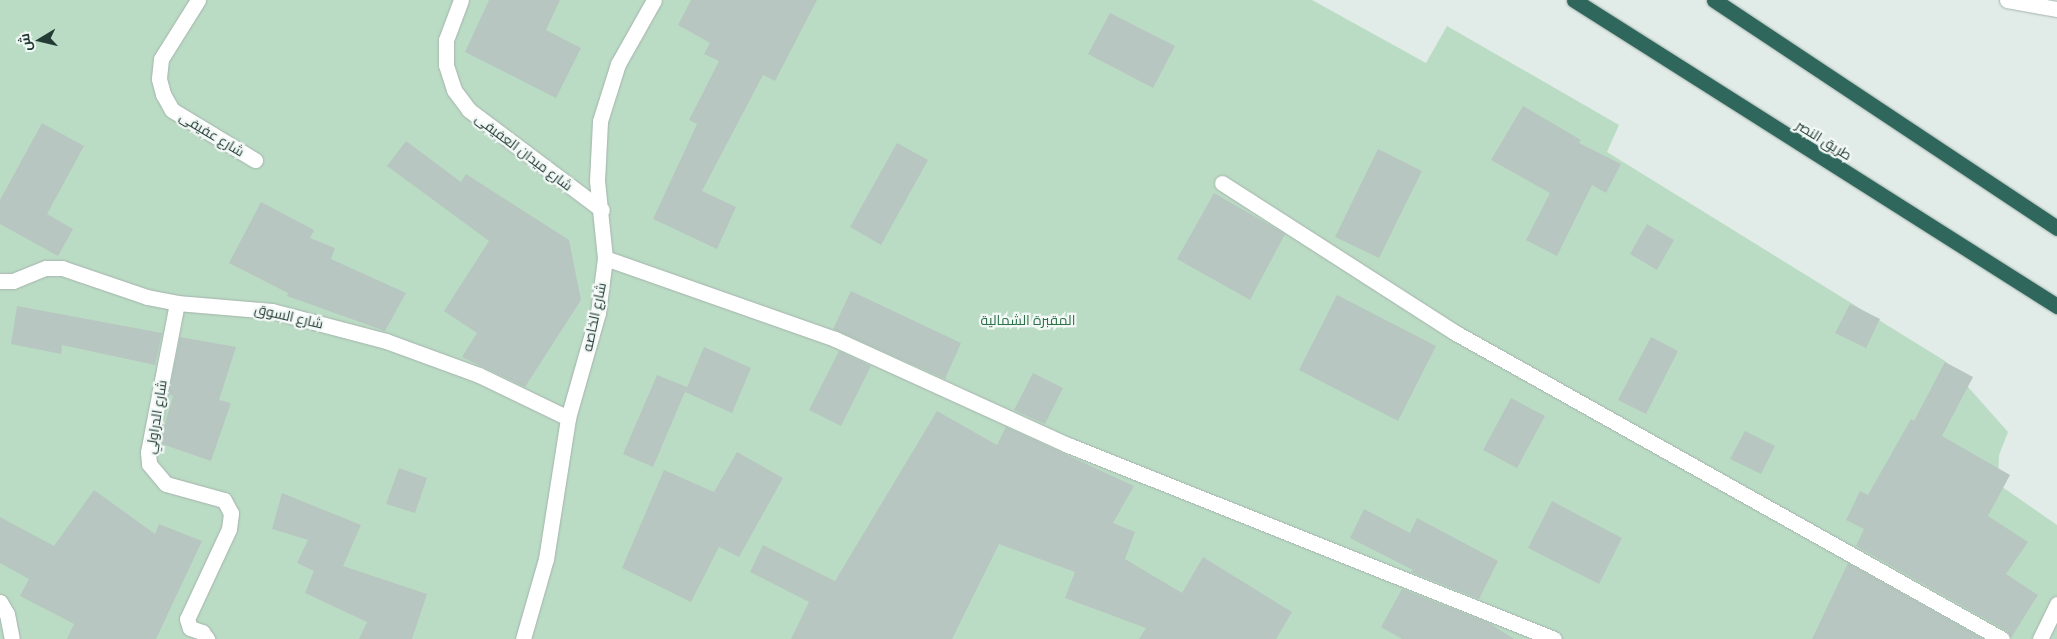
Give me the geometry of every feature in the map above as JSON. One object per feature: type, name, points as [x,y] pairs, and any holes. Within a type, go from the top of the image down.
[{"type":"highway","name":"طريق النصر","points":[[1574,0],[2057,306]]},
{"type":"highway","points":[[1714,0],[2057,228]]},
{"type":"street","name":"شارع عفيفى","points":[[198,0],[162,59],[158,79],[163,94],[172,110],[255,160]]},
{"type":"street","name":"شارع ميدان العفيفى","points":[[461,0],[446,40],[446,65],[454,90],[469,110],[602,210]]},
{"type":"street","name":"شارع الخاصه","points":[[523,639],[546,559],[568,418],[598,313],[605,258],[596,151],[607,92],[618,64],[654,0]]},
{"type":"street","points":[[2007,0],[2057,9]]},
{"type":"street","points":[[1222,183],[1454,332],[2002,639]]},
{"type":"street","points":[[605,258],[835,339],[1068,444],[1554,639]]},
{"type":"street","name":"شارع السوق","points":[[0,282],[13,281],[46,268],[62,268],[77,270],[147,297],[177,303],[272,310],[386,341],[479,375],[568,418]]},
{"type":"street","name":"شارع الدراولي","points":[[177,303],[148,452],[152,470],[166,484],[224,500],[232,513],[229,528],[187,618],[190,628],[202,632],[207,639]]},
{"type":"street","points":[[0,602],[7,614],[12,639]]},
{"type":"street","points":[[2040,639],[2057,604]]},
{"type":"green space","name":"المقبرة الشمالية","points":[[0,0],[1312,0],[1426,63],[1447,26],[1619,125],[1607,152],[1945,361],[2008,432],[1999,455],[1998,484],[2057,525],[2057,639],[0,639]]},
{"type":"building","points":[[489,0],[560,0],[546,30],[581,48],[556,98],[465,52]]},
{"type":"building","points":[[691,0],[817,0],[775,81],[763,75],[702,191],[736,207],[717,249],[653,219],[697,124],[689,120],[719,61],[704,54],[710,43],[678,25]]},
{"type":"building","points":[[1110,13],[1175,46],[1153,88],[1088,54]]},
{"type":"building","points":[[1523,106],[1581,140],[1579,143],[1621,164],[1606,193],[1592,185],[1557,256],[1526,240],[1550,193],[1491,160]]},
{"type":"building","points":[[42,123],[84,146],[47,214],[73,229],[58,256],[0,224],[0,200]]},
{"type":"building","points":[[406,141],[461,182],[466,174],[569,240],[581,300],[525,387],[462,357],[477,333],[444,311],[489,241],[387,166]]},
{"type":"building","points":[[897,143],[928,160],[881,245],[850,227]]},
{"type":"building","points":[[1378,149],[1422,171],[1379,258],[1335,237]]},
{"type":"building","points":[[1214,193],[1285,234],[1250,300],[1177,259]]},
{"type":"building","points":[[261,202],[314,230],[310,238],[335,248],[331,259],[406,293],[385,331],[287,296],[288,293],[229,263]]},
{"type":"building","points":[[1647,224],[1674,240],[1657,270],[1630,254]]},
{"type":"building","points":[[851,291],[961,343],[945,379],[833,329]]},
{"type":"building","points":[[1337,295],[1436,346],[1398,421],[1299,370]]},
{"type":"building","points":[[1850,304],[1880,319],[1866,348],[1835,333]]},
{"type":"building","points":[[17,306],[162,333],[155,365],[62,345],[61,354],[11,344]]},
{"type":"building","points":[[180,337],[236,347],[219,400],[231,403],[211,461],[159,443],[173,396],[169,394]]},
{"type":"building","points":[[1651,337],[1678,351],[1646,414],[1618,400]]},
{"type":"building","points":[[704,347],[751,368],[732,413],[685,392]]},
{"type":"building","points":[[839,351],[871,366],[841,426],[809,410]]},
{"type":"building","points":[[1945,362],[1973,377],[1942,436],[2010,475],[1988,516],[2028,542],[2006,574],[2038,595],[2011,638],[2007,631],[1856,546],[1864,529],[1846,520],[1860,491],[1868,495],[1911,419],[1914,421]]},
{"type":"building","points":[[1033,373],[1063,388],[1045,424],[1014,410]]},
{"type":"building","points":[[657,375],[687,387],[653,467],[623,454]]},
{"type":"building","points":[[1511,398],[1545,416],[1517,468],[1483,450]]},
{"type":"building","points":[[937,411],[997,445],[1006,427],[1134,486],[1113,523],[1135,532],[1125,559],[1182,593],[1203,557],[1292,612],[1276,639],[1139,639],[1146,628],[1065,598],[1075,572],[999,544],[952,639],[791,639],[809,602],[750,572],[763,545],[835,581]]},
{"type":"building","points":[[1745,431],[1775,446],[1761,474],[1730,459]]},
{"type":"building","points":[[737,452],[783,478],[739,557],[719,547],[691,602],[622,568],[664,470],[714,492]]},
{"type":"building","points":[[399,468],[427,478],[415,513],[386,504]]},
{"type":"building","points":[[94,490],[155,534],[159,524],[202,541],[156,639],[67,639],[74,624],[20,596],[29,579],[0,563],[0,517],[54,546]]},
{"type":"building","points":[[282,493],[361,525],[343,566],[427,594],[412,639],[359,639],[367,622],[305,593],[314,571],[297,563],[308,540],[272,529]]},
{"type":"building","points":[[1552,501],[1622,538],[1599,584],[1528,548]]},
{"type":"building","points":[[1364,509],[1410,533],[1417,518],[1498,561],[1479,599],[1411,572],[1413,570],[1350,538]]},
{"type":"building","points":[[1848,563],[1983,639],[1812,639]]},
{"type":"building","points":[[1402,589],[1489,623],[1514,639],[1402,639],[1381,627]]}]
